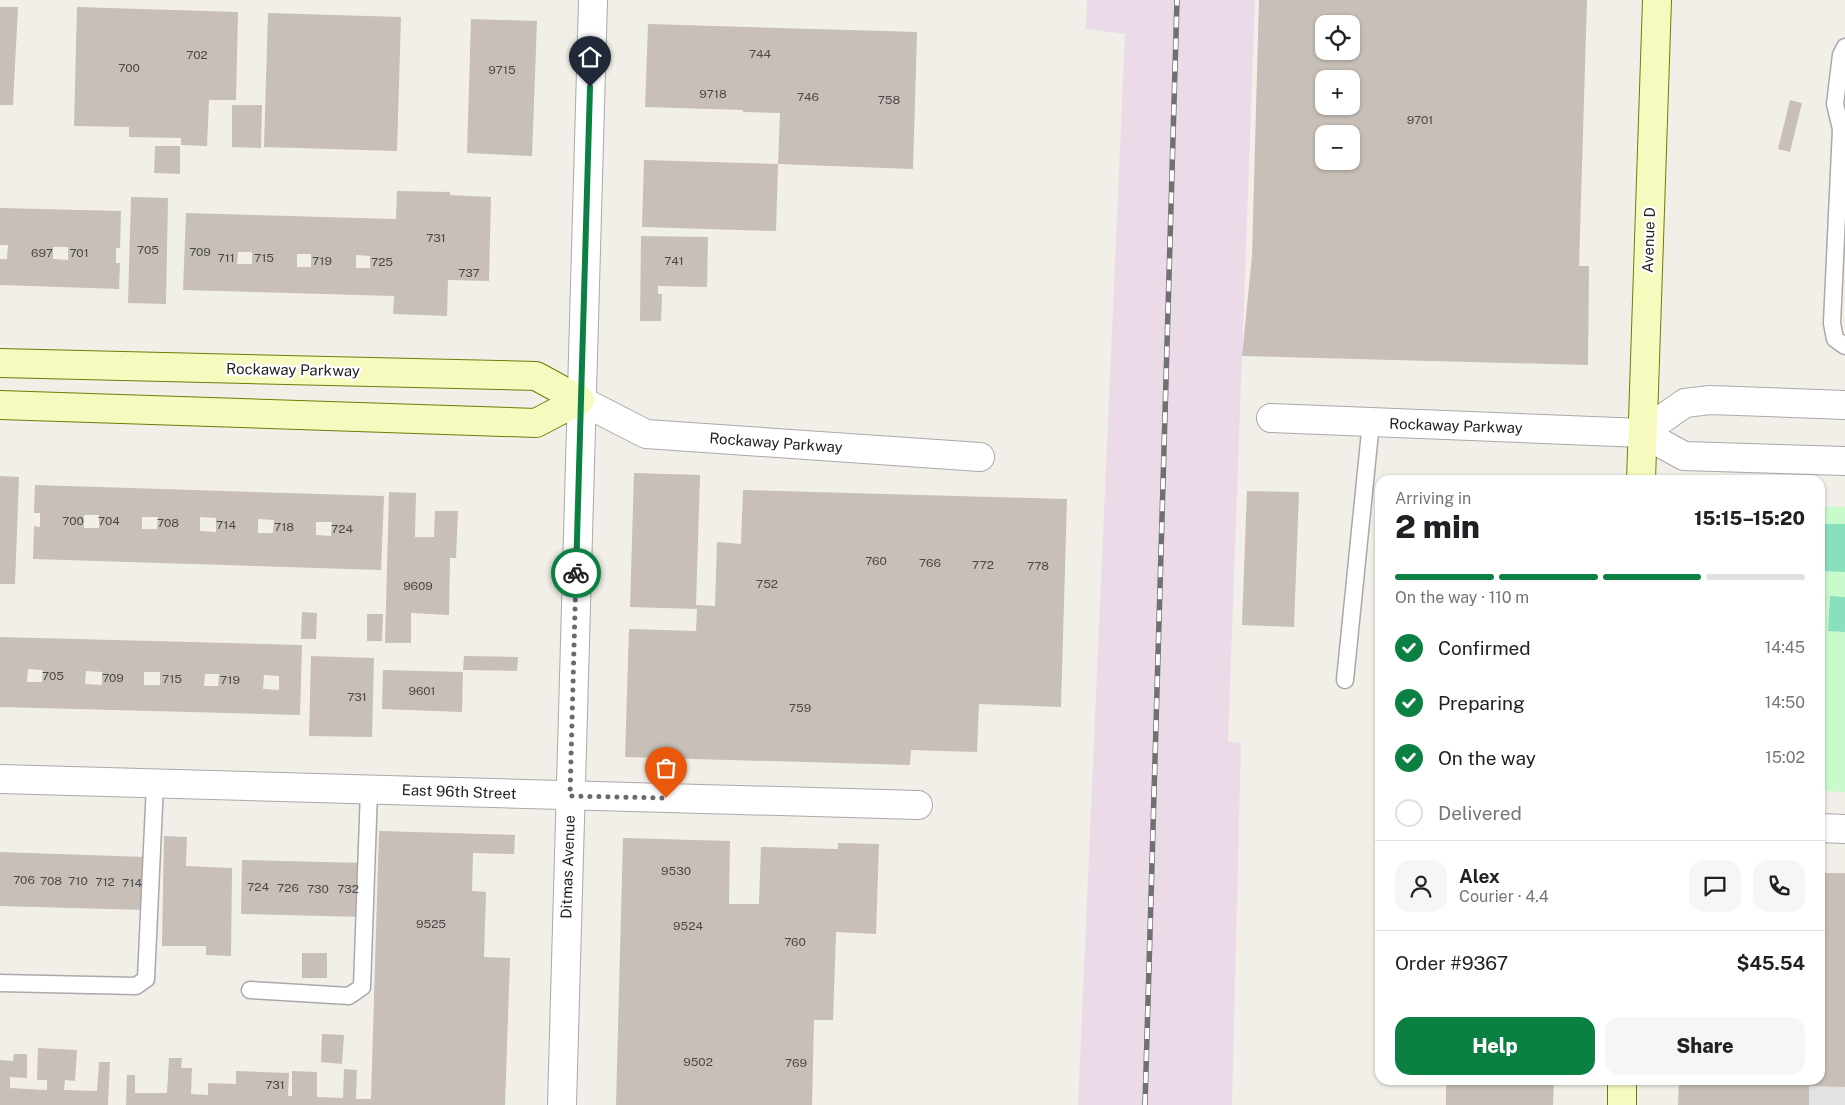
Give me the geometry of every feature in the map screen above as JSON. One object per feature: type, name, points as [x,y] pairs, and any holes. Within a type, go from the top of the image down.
[{"type":"street","name":"Ditmas Avenue","points":[[562,1105],[580,400],[593,0]]},
{"type":"street","name":"Avenue D","points":[[1641,475],[1657,0]]},
{"type":"street","name":"Rockaway Parkway","points":[[0,363],[536,376],[646,434],[980,457]]},
{"type":"street","points":[[0,405],[536,423],[580,400]]},
{"type":"street","points":[[1642,433],[1685,403],[1710,400],[1845,404]]},
{"type":"street","name":"Rockaway Parkway","points":[[1271,418],[1642,433],[1684,456],[1845,461]]},
{"type":"street","name":"East 96th Street","points":[[0,779],[918,805]]},
{"type":"street","points":[[1825,828],[1845,829]]},
{"type":"street","points":[[1622,1085],[1622,1105]]},
{"type":"lane","points":[[1845,47],[1841,55],[1835,104],[1843,129],[1832,323],[1835,339],[1845,346]]},
{"type":"lane","points":[[1345,680],[1370,422]]},
{"type":"lane","points":[[0,983],[136,986],[146,979],[155,784]]},
{"type":"lane","points":[[250,990],[349,996],[362,987],[369,790]]},
{"type":"shaded area","points":[[1087,0],[1255,0],[1228,741],[1241,743],[1232,1105],[1078,1105],[1125,34],[1086,29]]},
{"type":"shaded area","points":[[1809,1086],[1845,1087],[1845,1105],[1809,1105]]},
{"type":"green space","points":[[1825,507],[1845,507],[1845,792],[1825,791]]},
{"type":"green space","points":[[1825,524],[1845,524],[1845,572],[1825,571]]},
{"type":"green space","points":[[1830,596],[1845,597],[1845,632],[1828,631]]},
{"type":"building","points":[[1259,0],[1587,0],[1579,266],[1589,266],[1588,365],[1242,356],[1252,256]]},
{"type":"building","points":[[0,7],[18,7],[13,105],[0,105]]},
{"type":"building","points":[[77,7],[238,12],[236,100],[209,100],[207,146],[181,145],[181,138],[129,137],[129,127],[74,126]]},
{"type":"building","points":[[268,13],[401,17],[397,151],[264,147]]},
{"type":"building","points":[[471,19],[537,21],[532,156],[467,153]]},
{"type":"building","points":[[648,24],[917,32],[913,169],[778,164],[780,113],[645,107]]},
{"type":"building","points":[[1790,100],[1802,103],[1790,152],[1778,149]]},
{"type":"building","points":[[232,105],[262,105],[261,148],[232,147]]},
{"type":"building","points":[[155,146],[180,146],[180,174],[154,173]]},
{"type":"building","points":[[644,160],[778,164],[776,231],[642,227]]},
{"type":"building","points":[[397,191],[450,192],[450,195],[491,197],[489,281],[448,280],[447,316],[393,314],[394,296],[183,290],[186,213],[396,219]],"holes":[[[238,252],[252,252],[252,264],[237,264]],[[297,254],[311,254],[311,267],[297,267]],[[356,255],[370,256],[370,268],[356,268]]]},
{"type":"building","points":[[131,197],[168,198],[166,304],[128,303]]},
{"type":"building","points":[[0,208],[121,211],[120,248],[116,248],[116,263],[120,263],[119,289],[0,285],[0,259],[7,259],[8,245],[0,245]],"holes":[[[53,247],[68,247],[68,260],[53,259]]]},
{"type":"building","points":[[641,236],[708,237],[707,287],[658,286],[658,294],[662,294],[661,321],[640,321]]},
{"type":"building","points":[[634,473],[700,475],[696,605],[715,606],[717,542],[741,544],[743,490],[1067,499],[1061,707],[979,704],[977,752],[911,750],[910,765],[625,757],[629,629],[696,631],[697,609],[630,607]]},
{"type":"building","points":[[0,476],[19,477],[15,584],[0,584]]},
{"type":"building","points":[[35,485],[384,496],[381,570],[33,559],[34,526],[40,527],[40,513],[34,513]],"holes":[[[84,515],[99,515],[99,528],[84,528]],[[142,517],[158,517],[157,529],[142,529]],[[200,517],[216,518],[216,532],[200,531]],[[258,519],[274,520],[273,533],[258,533]],[[316,522],[332,522],[331,536],[316,535]]]},
{"type":"building","points":[[1247,491],[1299,492],[1294,627],[1242,625]]},
{"type":"building","points":[[389,492],[416,493],[415,537],[434,537],[435,511],[458,511],[456,558],[450,558],[449,615],[411,613],[411,643],[385,643]]},
{"type":"building","points":[[302,612],[317,613],[316,639],[301,639]]},
{"type":"building","points":[[367,614],[383,614],[382,641],[367,641]]},
{"type":"building","points":[[0,637],[302,645],[300,715],[0,707]],"holes":[[[28,669],[43,670],[42,682],[27,682]],[[86,671],[102,672],[102,685],[85,684]],[[144,672],[160,672],[160,685],[144,685]],[[205,674],[219,674],[218,686],[204,686]],[[264,675],[279,676],[279,690],[263,689]]]},
{"type":"building","points":[[311,656],[374,658],[372,737],[309,736]]},
{"type":"building","points":[[464,656],[518,657],[517,671],[463,670]]},
{"type":"building","points":[[383,670],[463,672],[462,712],[382,709]]},
{"type":"building","points":[[379,831],[515,835],[514,854],[473,853],[472,891],[486,892],[484,957],[510,958],[505,1105],[126,1105],[127,1075],[135,1075],[135,1093],[167,1093],[169,1058],[182,1058],[181,1068],[192,1068],[191,1094],[208,1095],[208,1083],[236,1084],[236,1071],[289,1073],[288,1096],[292,1096],[292,1071],[317,1072],[317,1097],[343,1098],[344,1069],[357,1070],[356,1099],[371,1099]]},
{"type":"building","points":[[164,836],[187,837],[186,866],[232,868],[231,956],[206,955],[206,946],[162,946]]},
{"type":"building","points":[[623,838],[730,841],[729,904],[759,904],[761,847],[838,849],[838,843],[879,844],[876,934],[836,932],[833,1020],[814,1020],[812,1105],[616,1105]]},
{"type":"building","points":[[0,852],[146,857],[144,910],[0,906]]},
{"type":"building","points":[[242,860],[364,863],[362,917],[241,914]]},
{"type":"building","points":[[1825,873],[1845,873],[1845,1087],[1809,1086],[1809,1105],[1678,1105],[1679,1085],[1825,1085]]},
{"type":"building","points":[[302,953],[327,953],[327,978],[302,978]]},
{"type":"building","points":[[322,1034],[344,1035],[342,1064],[321,1062]]},
{"type":"building","points":[[38,1048],[77,1050],[75,1081],[65,1080],[64,1090],[97,1091],[99,1062],[110,1062],[108,1105],[0,1105],[0,1060],[13,1061],[14,1054],[27,1054],[27,1078],[10,1077],[10,1088],[47,1090],[47,1080],[37,1080]]},
{"type":"building","points":[[1446,1085],[1554,1085],[1553,1105],[1446,1105]]},
{"type":"railway","points":[[1145,1105],[1177,0]]},
{"type":"way so far","points":[[576,573],[570,796],[666,798]]},
{"type":"route","points":[[576,573],[590,87]]}]
